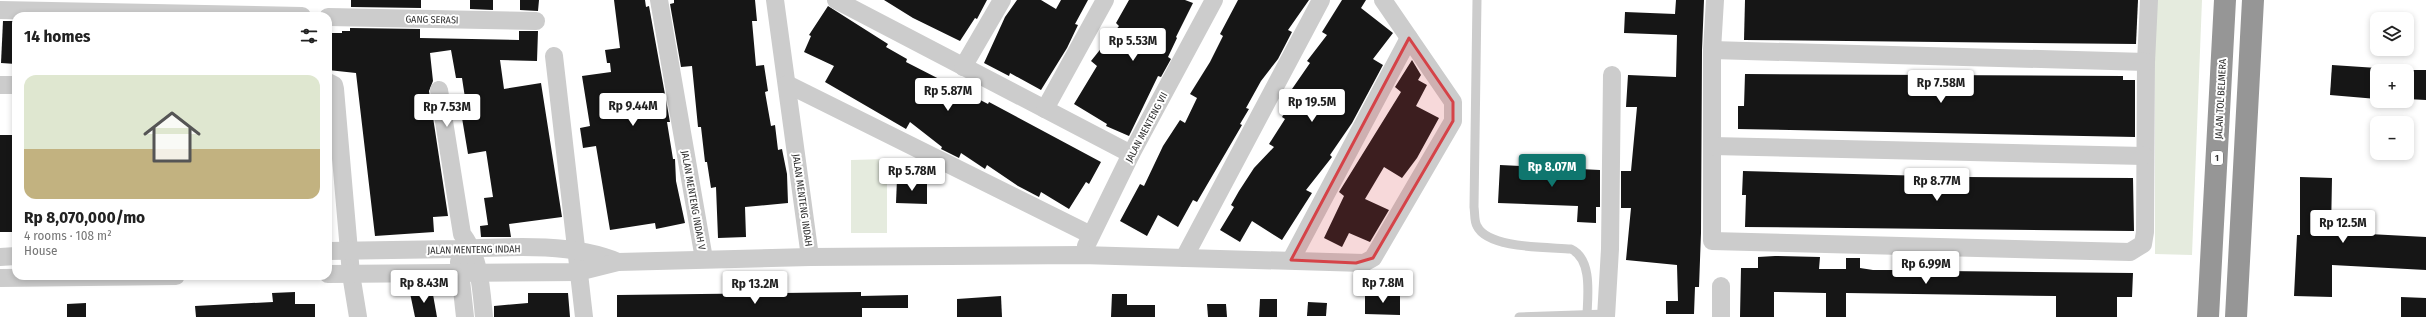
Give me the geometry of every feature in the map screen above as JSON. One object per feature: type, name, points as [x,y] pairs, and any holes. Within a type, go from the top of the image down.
[{"type":"highway","name":"JALAN TOL BELMERA","points":[[2208,317],[2225,0]]},
{"type":"highway","points":[[2236,317],[2253,0]]},
{"type":"street","name":"JALAN MENTENG INDAH V","points":[[659,0],[704,259]]},
{"type":"street","name":"JALAN MENTENG INDAH","points":[[332,274],[578,272],[618,262],[810,257],[775,0]]},
{"type":"street","points":[[836,0],[1131,154]]},
{"type":"street","points":[[964,67],[1002,0]]},
{"type":"street","points":[[1045,109],[1105,0]]},
{"type":"street","name":"JALAN MENTENG VII","points":[[1081,255],[1131,154],[1214,0]]},
{"type":"street","points":[[1184,258],[1321,0]]},
{"type":"street","points":[[810,257],[1081,255],[1364,263],[1374,258],[1453,121],[1452,102],[1383,0]]},
{"type":"street","points":[[1715,0],[1712,50],[1712,241],[2130,252],[2143,244],[2145,232],[2144,156],[2149,0]]},
{"type":"street","points":[[0,10],[101,12]]},
{"type":"street","name":"GANG SERASI","points":[[332,16],[536,21]]},
{"type":"street","points":[[1290,260],[1409,38]]},
{"type":"street","points":[[1712,50],[2146,62]]},
{"type":"street","points":[[554,56],[584,317]]},
{"type":"street","points":[[1606,316],[1610,249],[1612,75]]},
{"type":"street","points":[[332,84],[334,85],[335,89],[351,274],[358,317]]},
{"type":"street","points":[[787,84],[1091,235]]},
{"type":"street","points":[[0,85],[12,85]]},
{"type":"street","points":[[439,90],[464,243],[461,273],[465,317]]},
{"type":"street","points":[[1712,146],[2144,156]]},
{"type":"street","name":"JALAN MENTENG INDAH","points":[[332,251],[464,243],[576,251],[598,254],[618,262]]},
{"type":"street","points":[[464,243],[479,273],[484,317]]},
{"type":"street","points":[[0,257],[12,256]]},
{"type":"street","points":[[0,278],[12,278]]},
{"type":"street","points":[[1721,286],[1721,317]]},
{"type":"lane","points":[[1477,0],[1474,207],[1477,226],[1488,238],[1502,243],[1571,249],[1578,253],[1584,261],[1588,292],[1587,314]]},
{"type":"lane","points":[[1519,317],[1587,314],[1606,316]]},
{"type":"highlighted area","points":[[1409,38],[1453,102],[1453,121],[1373,258],[1356,263],[1291,260]]},
{"type":"shaded area","points":[[2155,0],[2202,0],[2192,255],[2155,254]]},
{"type":"shaded area","points":[[887,159],[887,233],[851,233],[851,160]]},
{"type":"building","points":[[351,0],[421,0],[421,8],[351,7]]},
{"type":"building","points":[[470,0],[493,0],[493,10],[470,9]]},
{"type":"building","points":[[520,0],[539,0],[538,11],[520,10]]},
{"type":"building","points":[[614,0],[645,0],[646,7],[649,6],[670,122],[667,122],[673,159],[675,159],[676,181],[685,223],[656,229],[655,223],[610,230],[596,146],[583,148],[580,128],[590,126],[582,76],[611,72],[610,63],[607,63],[605,50],[620,48]]},
{"type":"building","points":[[674,0],[755,0],[757,21],[752,21],[756,66],[764,65],[768,91],[765,92],[771,126],[775,125],[778,150],[782,149],[787,174],[788,203],[745,207],[746,237],[718,238],[716,187],[711,188],[707,162],[705,162],[701,127],[698,127],[692,66],[681,67],[670,4],[674,3]]},
{"type":"building","points":[[884,0],[987,0],[977,19],[975,18],[960,41],[913,18]]},
{"type":"building","points":[[1017,0],[1041,0],[1056,9],[1061,0],[1088,0],[1075,24],[1078,25],[1067,48],[1041,90],[1010,73],[1009,76],[984,63],[1005,17]]},
{"type":"building","points":[[1129,0],[1185,0],[1193,3],[1168,57],[1171,59],[1161,77],[1158,76],[1129,136],[1106,126],[1107,124],[1074,104],[1097,66],[1091,61],[1119,26],[1116,23]]},
{"type":"building","points":[[1238,0],[1309,0],[1288,30],[1292,32],[1278,59],[1261,81],[1246,108],[1249,109],[1240,124],[1242,125],[1197,202],[1193,200],[1178,227],[1158,215],[1147,236],[1120,221],[1140,184],[1144,186],[1163,146],[1180,120],[1185,123],[1197,98],[1190,94],[1210,62],[1223,36],[1220,34]]},
{"type":"building","points":[[1342,0],[1366,0],[1361,8],[1393,33],[1373,59],[1383,65],[1352,123],[1330,155],[1332,157],[1306,190],[1312,193],[1282,240],[1252,221],[1240,242],[1220,230],[1234,207],[1231,205],[1239,191],[1254,168],[1274,147],[1269,144],[1285,119],[1282,117],[1298,93],[1292,89],[1310,63],[1307,61],[1327,35],[1322,32]]},
{"type":"building","points":[[1676,0],[1704,0],[1702,50],[1701,233],[1699,287],[1695,287],[1694,314],[1666,314],[1666,301],[1678,301],[1677,265],[1626,260],[1631,208],[1621,208],[1621,171],[1631,171],[1637,107],[1626,107],[1628,75],[1676,77],[1677,35],[1624,33],[1625,12],[1675,14]]},
{"type":"building","points":[[1745,0],[2138,0],[2136,44],[1744,40]]},
{"type":"building","points":[[828,6],[888,44],[886,47],[907,59],[906,62],[988,104],[989,102],[1101,162],[1089,184],[1086,182],[1069,209],[1041,192],[1039,197],[1018,186],[987,165],[985,169],[961,153],[959,158],[941,149],[942,147],[910,122],[906,129],[825,82],[834,66],[804,52],[811,36],[809,35]]},
{"type":"building","points":[[3,21],[12,21],[12,64],[1,63]]},
{"type":"building","points":[[350,28],[420,29],[420,38],[519,40],[519,31],[538,31],[537,61],[500,60],[504,89],[541,83],[562,217],[509,224],[511,237],[481,237],[480,226],[488,225],[484,198],[493,197],[486,151],[468,154],[461,112],[467,111],[462,78],[456,78],[451,50],[430,53],[433,81],[429,91],[448,216],[433,217],[434,232],[375,236],[356,73],[332,70],[332,33],[350,31]]},
{"type":"building","points":[[1412,60],[1421,75],[1418,80],[1427,85],[1416,106],[1439,118],[1417,158],[1402,178],[1384,167],[1365,199],[1389,210],[1370,242],[1349,233],[1342,247],[1324,238],[1344,196],[1339,192],[1401,92],[1395,87]]},
{"type":"building","points":[[2332,65],[2370,68],[2370,98],[2330,95]]},
{"type":"building","points":[[2414,70],[2426,70],[2426,100],[2414,99]]},
{"type":"building","points":[[1745,74],[2123,76],[2123,80],[2135,80],[2135,137],[1738,129],[1738,106],[1744,106]]},
{"type":"building","points":[[0,135],[12,135],[12,232],[0,232]]},
{"type":"building","points":[[1500,165],[1600,170],[1600,207],[1596,207],[1596,223],[1577,222],[1578,206],[1498,203]]},
{"type":"building","points":[[1743,171],[1966,177],[2133,178],[2134,231],[1745,227],[1746,195],[1742,195]]},
{"type":"building","points":[[2300,177],[2332,178],[2331,232],[2426,237],[2426,270],[2332,265],[2332,297],[2294,296],[2297,235],[2300,235]]},
{"type":"building","points":[[897,179],[927,180],[927,204],[896,203]]},
{"type":"building","points":[[1758,257],[1820,257],[1819,269],[1846,269],[1846,258],[1860,258],[1860,268],[1873,270],[1908,270],[1908,261],[1945,261],[1945,271],[2133,273],[2132,297],[2117,297],[2117,317],[2056,317],[2056,296],[1846,293],[1846,317],[1826,317],[1826,293],[1774,292],[1774,317],[1740,317],[1741,268],[1758,268]]},
{"type":"building","points":[[432,289],[437,317],[415,317],[410,293]]},
{"type":"building","points":[[295,292],[295,304],[315,304],[315,317],[196,317],[195,306],[273,302],[272,293]]},
{"type":"building","points":[[861,292],[861,296],[908,295],[908,308],[862,308],[862,317],[617,317],[617,295]]},
{"type":"building","points":[[528,293],[568,293],[570,317],[494,317],[494,306],[528,303]]},
{"type":"building","points":[[1365,293],[1400,293],[1400,315],[1365,314]]},
{"type":"building","points":[[1112,294],[1127,294],[1127,305],[1155,305],[1155,317],[1111,317]]},
{"type":"building","points":[[1001,296],[1002,317],[957,317],[957,299]]},
{"type":"building","points":[[2401,297],[2426,298],[2426,317],[2401,317]]},
{"type":"building","points":[[1260,299],[1277,299],[1277,317],[1259,317]]},
{"type":"building","points":[[1308,302],[1327,303],[1326,316],[1307,316]]},
{"type":"building","points":[[86,303],[86,317],[67,317],[67,304]]},
{"type":"building","points":[[1207,304],[1226,304],[1227,317],[1208,317]]}]
